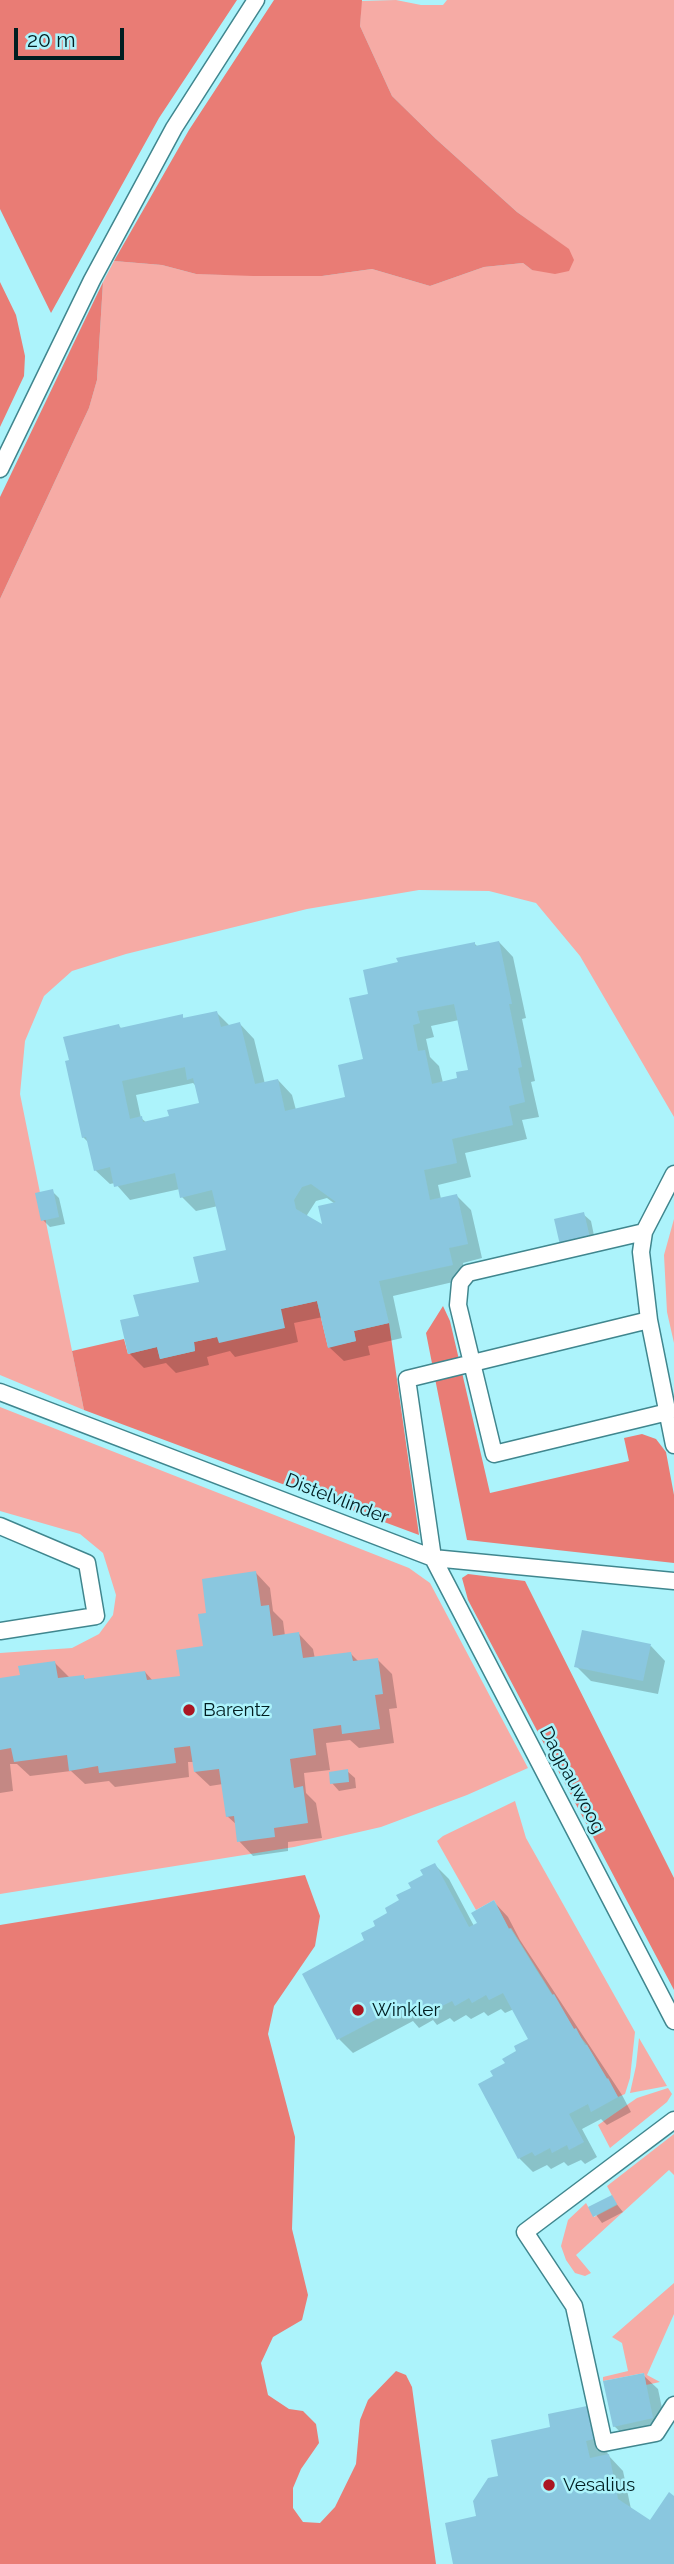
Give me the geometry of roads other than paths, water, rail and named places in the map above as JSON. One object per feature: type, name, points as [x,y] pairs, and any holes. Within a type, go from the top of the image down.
[{"type":"lane","points":[[0,469],[92,280],[162,151],[256,0]]},
{"type":"lane","points":[[674,1174],[644,1232],[641,1252],[649,1320],[674,1445]]},
{"type":"lane","points":[[644,1232],[468,1273],[460,1283],[458,1305],[494,1454],[668,1412]]},
{"type":"lane","points":[[471,1363],[649,1320]]},
{"type":"lane","name":"Dagpauwoog","points":[[471,1363],[407,1379],[433,1558],[674,2021]]},
{"type":"lane","name":"Distelvlinder","points":[[0,1392],[433,1558],[674,1581]]},
{"type":"lane","points":[[0,1526],[88,1563],[96,1616],[0,1631]]},
{"type":"lane","points":[[674,2120],[525,2232],[574,2306],[604,2443],[656,2433],[674,2406]]},
{"type":"place","name":"Barentz","points":[[189,1710]]},
{"type":"place","name":"Winkler","points":[[358,2010]]},
{"type":"place","name":"Vesalius","points":[[549,2485]]}]
